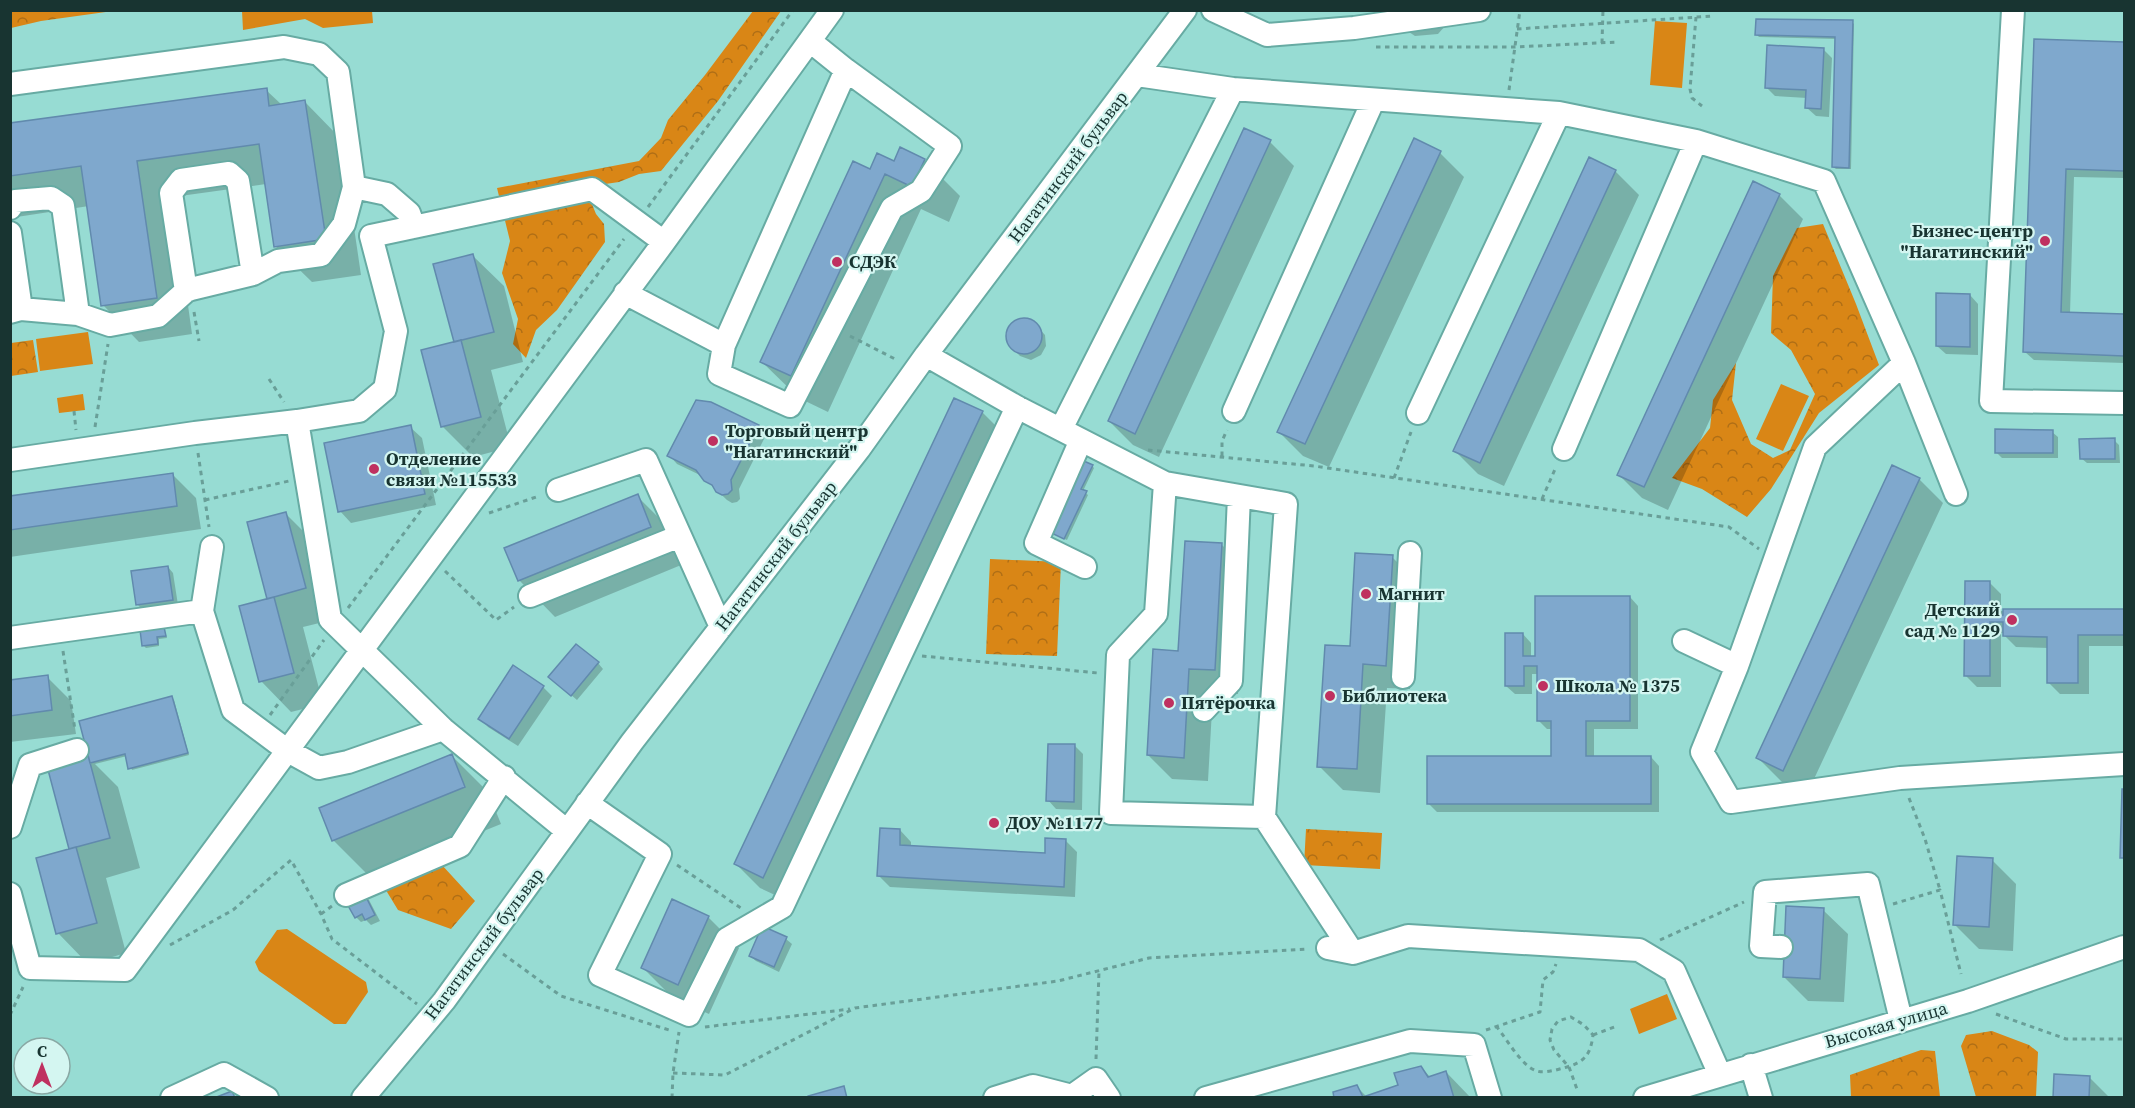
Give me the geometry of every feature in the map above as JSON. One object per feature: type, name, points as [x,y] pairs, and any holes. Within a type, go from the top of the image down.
[{"type":"street","points":[[10,894],[30,968],[124,970],[664,242],[832,10]]},
{"type":"street","name":"Нагатинский бульвар","points":[[363,1098],[444,1001],[632,742],[859,449],[926,355],[1185,10]]},
{"type":"street","points":[[1213,10],[1267,36],[1353,19],[1479,10]]},
{"type":"street","points":[[2013,10],[1991,401],[2124,403]]},
{"type":"street","points":[[810,41],[950,146],[921,191],[892,208],[790,406],[719,374],[724,345],[846,70]]},
{"type":"street","points":[[10,84],[284,47],[319,54],[338,72],[354,187],[344,224],[321,255],[278,261],[253,274],[188,290],[158,316],[111,325],[78,314],[16,310],[10,233]]},
{"type":"street","points":[[1137,75],[1233,89],[1559,113],[1696,141],[1824,181],[1904,363],[1956,494]]},
{"type":"street","points":[[1061,429],[1233,89]]},
{"type":"street","points":[[1234,411],[1373,101]]},
{"type":"street","points":[[1418,413],[1559,113]]},
{"type":"street","points":[[1564,449],[1696,141]]},
{"type":"street","points":[[188,290],[171,193],[181,180],[229,173],[238,181],[253,274]]},
{"type":"street","points":[[354,187],[387,194],[409,213],[414,227]]},
{"type":"street","points":[[10,460],[359,411],[385,389],[396,331],[371,236],[592,189],[664,242]]},
{"type":"street","points":[[10,208],[15,201],[51,198],[63,206],[78,314]]},
{"type":"street","points":[[625,293],[724,345]]},
{"type":"street","points":[[926,355],[1017,407],[1165,483],[1286,504],[1264,817],[1353,953]]},
{"type":"street","points":[[1904,363],[1815,447],[1737,666],[1702,752],[1731,802],[1900,778],[2124,764]]},
{"type":"street","points":[[587,803],[660,854],[600,975],[689,1015],[727,939],[782,907],[1017,407]]},
{"type":"street","points":[[297,421],[308,476],[330,619],[443,729],[567,831]]},
{"type":"street","points":[[1081,440],[1036,543],[1085,567]]},
{"type":"street","points":[[558,490],[646,460],[721,627]]},
{"type":"street","points":[[1165,483],[1156,614],[1118,655],[1111,813],[1264,817]]},
{"type":"street","points":[[1204,710],[1231,681],[1239,496]]},
{"type":"street","points":[[530,596],[680,536]]},
{"type":"street","points":[[212,546],[202,611],[233,710],[288,751],[319,768],[348,762],[443,729]]},
{"type":"street","points":[[1403,677],[1410,553]]},
{"type":"street","points":[[10,638],[202,611]]},
{"type":"street","points":[[1684,641],[1737,666]]},
{"type":"street","points":[[10,827],[30,765],[77,750]]},
{"type":"street","points":[[346,895],[460,846],[504,777]]},
{"type":"street","points":[[1781,947],[1761,946],[1765,892],[1868,884],[1901,1020]]},
{"type":"street","points":[[1328,948],[1353,953],[1408,936],[1639,950],[1674,971],[1720,1075]]},
{"type":"street","name":"Высокая улица","points":[[1645,1098],[1968,1001],[2124,947]]},
{"type":"street","points":[[1206,1098],[1410,1041],[1474,1045],[1490,1098]]},
{"type":"street","points":[[1751,1065],[1761,1098]]},
{"type":"street","points":[[172,1098],[224,1074],[267,1098]]},
{"type":"street","points":[[995,1098],[1033,1086],[1072,1096],[1096,1079],[1109,1098]]},
{"type":"path","points":[[260,729],[793,10]]},
{"type":"path","points":[[1506,110],[1520,10]]},
{"type":"path","points":[[1602,43],[1603,10]]},
{"type":"path","points":[[1517,29],[1713,16]]},
{"type":"path","points":[[1696,17],[1690,89],[1692,98],[1702,106]]},
{"type":"path","points":[[1366,47],[1515,47],[1618,42]]},
{"type":"path","points":[[188,290],[199,341]]},
{"type":"path","points":[[92,448],[111,325]]},
{"type":"path","points":[[269,379],[297,421]]},
{"type":"path","points":[[1222,456],[1222,441],[1234,411]]},
{"type":"path","points":[[1394,478],[1418,413]]},
{"type":"path","points":[[195,434],[212,546]]},
{"type":"path","points":[[1138,449],[1314,466],[1729,527],[1774,561]]},
{"type":"path","points":[[1541,500],[1564,449]]},
{"type":"path","points":[[205,500],[308,476]]},
{"type":"path","points":[[456,524],[558,490]]},
{"type":"path","points":[[431,557],[496,620],[530,596]]},
{"type":"path","points":[[60,631],[71,709]]},
{"type":"path","points":[[901,654],[1117,675]]},
{"type":"path","points":[[1900,778],[1925,839],[1961,974]]},
{"type":"path","points":[[660,854],[760,920]]},
{"type":"path","points":[[164,948],[233,910],[291,860],[332,939],[418,1005]]},
{"type":"path","points":[[1875,909],[1940,890]]},
{"type":"path","points":[[1639,950],[1765,892]]},
{"type":"path","points":[[1472,1045],[1475,1033],[1540,1012],[1543,980],[1553,972],[1562,945]]},
{"type":"path","points":[[673,1073],[725,1075],[855,1008],[1058,981],[1149,958],[1328,948]]},
{"type":"path","points":[[10,1015],[30,968]]},
{"type":"path","points":[[1096,1079],[1099,970]]},
{"type":"path","points":[[1988,1011],[2066,1040],[2124,1039]]},
{"type":"path","points":[[672,1098],[679,1033],[689,1015]]},
{"type":"path","points":[[1496,1026],[1522,1060],[1537,1071],[1547,1072],[1569,1067],[1580,1063],[1592,1047],[1593,1035],[1584,1025],[1570,1017],[1558,1021],[1552,1029],[1550,1040],[1554,1050],[1569,1067],[1578,1092]]},
{"type":"path","points":[[1593,1035],[1617,1026]]},
{"type":"green space","points":[[10,11],[113,11],[41,21],[11,28]]},
{"type":"green space","points":[[242,11],[372,11],[373,23],[323,28],[305,19],[243,30]]},
{"type":"green space","points":[[753,11],[781,11],[718,101],[661,171],[639,174],[619,182],[585,187],[596,214],[604,224],[605,242],[557,310],[536,330],[526,358],[513,344],[518,319],[502,273],[510,241],[497,188],[639,161],[661,138],[668,120]]},
{"type":"green space","points":[[1655,21],[1687,23],[1682,88],[1650,85]]},
{"type":"green space","points":[[1823,224],[1879,365],[1819,413],[1771,489],[1747,517],[1702,489],[1672,478],[1710,428],[1713,400],[1736,363],[1732,400],[1751,444],[1773,458],[1790,450],[1815,394],[1791,350],[1771,333],[1773,276],[1797,228]]},
{"type":"green space","points":[[88,332],[93,364],[40,371],[36,339]]},
{"type":"green space","points":[[33,340],[38,372],[11,376],[11,343]]},
{"type":"green space","points":[[1781,384],[1809,396],[1783,451],[1756,439]]},
{"type":"green space","points":[[83,394],[85,410],[59,413],[57,398]]},
{"type":"green space","points":[[990,559],[1061,562],[1057,656],[986,654]]},
{"type":"green space","points":[[1306,829],[1382,833],[1380,869],[1304,865]]},
{"type":"green space","points":[[441,864],[475,901],[451,929],[398,910],[384,887]]},
{"type":"green space","points":[[287,929],[366,982],[368,992],[346,1024],[334,1024],[259,971],[255,962],[277,930]]},
{"type":"green space","points":[[1667,994],[1677,1019],[1639,1034],[1630,1009]]},
{"type":"green space","points":[[1992,1031],[2029,1045],[2038,1052],[2036,1097],[1976,1097],[1961,1046],[1966,1035]]},
{"type":"green space","points":[[1921,1050],[1935,1051],[1940,1097],[1851,1097],[1850,1075]]},
{"type":"building","points":[[1756,19],[1853,20],[1849,168],[1832,167],[1835,37],[1755,35]]},
{"type":"building","name":"Бизнес-центр \"Нагатинский\"","points":[[2034,39],[2124,42],[2124,171],[2066,169],[2061,312],[2124,314],[2124,356],[2023,352]]},
{"type":"building","points":[[1767,45],[1824,48],[1821,109],[1805,108],[1806,90],[1765,88]]},
{"type":"building","points":[[267,88],[269,106],[305,100],[326,239],[274,247],[259,144],[137,161],[157,298],[101,306],[81,166],[10,176],[10,123]]},
{"type":"building","points":[[1244,128],[1271,140],[1135,434],[1108,421]]},
{"type":"building","points":[[1414,138],[1441,151],[1305,444],[1277,432]]},
{"type":"building","points":[[900,147],[925,159],[912,187],[885,174],[791,376],[760,362],[853,161],[870,169],[877,153],[894,161]]},
{"type":"building","points":[[1589,157],[1616,170],[1480,463],[1453,451]]},
{"type":"building","points":[[1753,181],[1780,194],[1644,487],[1617,475]]},
{"type":"building","points":[[473,254],[494,332],[454,342],[433,264]]},
{"type":"building","points":[[1936,293],[1970,294],[1970,347],[1936,346]]},
{"type":"building","points":[[1024,318],[1037,323],[1042,336],[1037,349],[1024,354],[1011,349],[1006,336],[1011,323]]},
{"type":"building","points":[[461,340],[481,417],[441,427],[421,350]]},
{"type":"building","points":[[954,398],[983,411],[763,878],[734,864]]},
{"type":"building","name":"Торговый центр \"Нагатинский\"","points":[[696,400],[711,402],[759,425],[731,480],[732,490],[728,494],[722,495],[716,492],[696,470],[667,456]]},
{"type":"building","name":"Отделение связи №115533","points":[[411,425],[425,494],[338,512],[324,443]]},
{"type":"building","points":[[1995,429],[2053,430],[2053,453],[1995,453]]},
{"type":"building","points":[[2115,438],[2115,459],[2080,459],[2079,439]]},
{"type":"building","points":[[1079,459],[1093,465],[1081,489],[1087,491],[1064,539],[1045,530]]},
{"type":"building","points":[[1892,465],[1920,478],[1783,771],[1756,758]]},
{"type":"building","points":[[173,473],[177,506],[10,530],[10,496]]},
{"type":"building","points":[[638,494],[651,527],[518,581],[504,548]]},
{"type":"building","points":[[286,512],[306,588],[267,599],[247,522]]},
{"type":"building","points":[[1185,541],[1222,543],[1215,670],[1189,669],[1184,758],[1147,755],[1153,649],[1178,651]]},
{"type":"building","points":[[1355,553],[1393,555],[1386,666],[1363,664],[1357,769],[1317,767],[1325,645],[1350,646]]},
{"type":"building","points":[[168,566],[173,600],[136,605],[131,571]]},
{"type":"building","points":[[1965,581],[1990,581],[1990,616],[2003,615],[2003,609],[2124,609],[2124,635],[2078,635],[2078,683],[2047,683],[2047,637],[2003,636],[2003,622],[1990,622],[1990,676],[1964,676]]},
{"type":"building","points":[[1535,596],[1630,596],[1630,721],[1586,721],[1586,756],[1651,756],[1651,804],[1427,804],[1427,756],[1551,756],[1551,721],[1537,721],[1537,666],[1524,666],[1524,686],[1505,686],[1505,633],[1523,633],[1523,656],[1535,656]]},
{"type":"building","points":[[274,597],[294,673],[259,682],[239,606]]},
{"type":"building","points":[[164,627],[166,636],[157,637],[158,644],[142,646],[140,630]]},
{"type":"building","points":[[576,644],[599,662],[571,696],[548,677]]},
{"type":"building","points":[[513,665],[544,686],[509,739],[478,719]]},
{"type":"building","points":[[48,675],[52,710],[10,716],[10,680]]},
{"type":"building","points":[[172,696],[188,753],[128,769],[125,754],[90,763],[79,721]]},
{"type":"building","points":[[1048,744],[1075,744],[1074,802],[1046,801]]},
{"type":"building","points":[[452,754],[465,787],[332,841],[319,808]]},
{"type":"building","points":[[88,755],[110,838],[69,849],[47,766]]},
{"type":"building","points":[[2122,789],[2124,789],[2124,858],[2120,858]]},
{"type":"building","points":[[880,828],[900,829],[900,845],[1045,853],[1045,838],[1066,839],[1064,887],[877,876]]},
{"type":"building","points":[[76,847],[97,923],[56,934],[36,858]]},
{"type":"building","points":[[1957,856],[1993,858],[1989,927],[1953,925]]},
{"type":"building","points":[[364,893],[375,915],[365,920],[362,914],[355,918],[346,902]]},
{"type":"building","points":[[672,899],[709,916],[678,985],[641,968]]},
{"type":"building","points":[[1786,906],[1824,908],[1820,979],[1783,977]]},
{"type":"building","points":[[762,926],[787,937],[774,967],[749,956]]},
{"type":"building","points":[[1421,1066],[1428,1077],[1446,1071],[1454,1098],[1334,1098],[1333,1092],[1357,1085],[1363,1097],[1398,1085],[1394,1073]]},
{"type":"building","points":[[2054,1074],[2090,1076],[2089,1098],[2053,1098]]},
{"type":"building","points":[[844,1086],[847,1098],[808,1098],[808,1096]]},
{"type":"building","points":[[232,1091],[235,1098],[214,1098]]},
{"type":"place","name":"Бизнес-центр \"Нагатинский\"","points":[[2045,241]]},
{"type":"place","name":"СДЭК","points":[[837,262]]},
{"type":"place","name":"Торговый центр \"Нагатинский\"","points":[[713,441]]},
{"type":"place","name":"Отделение связи №115533","points":[[374,469]]},
{"type":"place","name":"Магнит","points":[[1366,594]]},
{"type":"place","name":"Детский сад № 1129","points":[[2012,620]]},
{"type":"place","name":"Школа № 1375","points":[[1543,686]]},
{"type":"place","name":"Библиотека","points":[[1330,696]]},
{"type":"place","name":"Пятёрочка","points":[[1169,703]]},
{"type":"place","name":"ДОУ №1177","points":[[994,823]]}]
